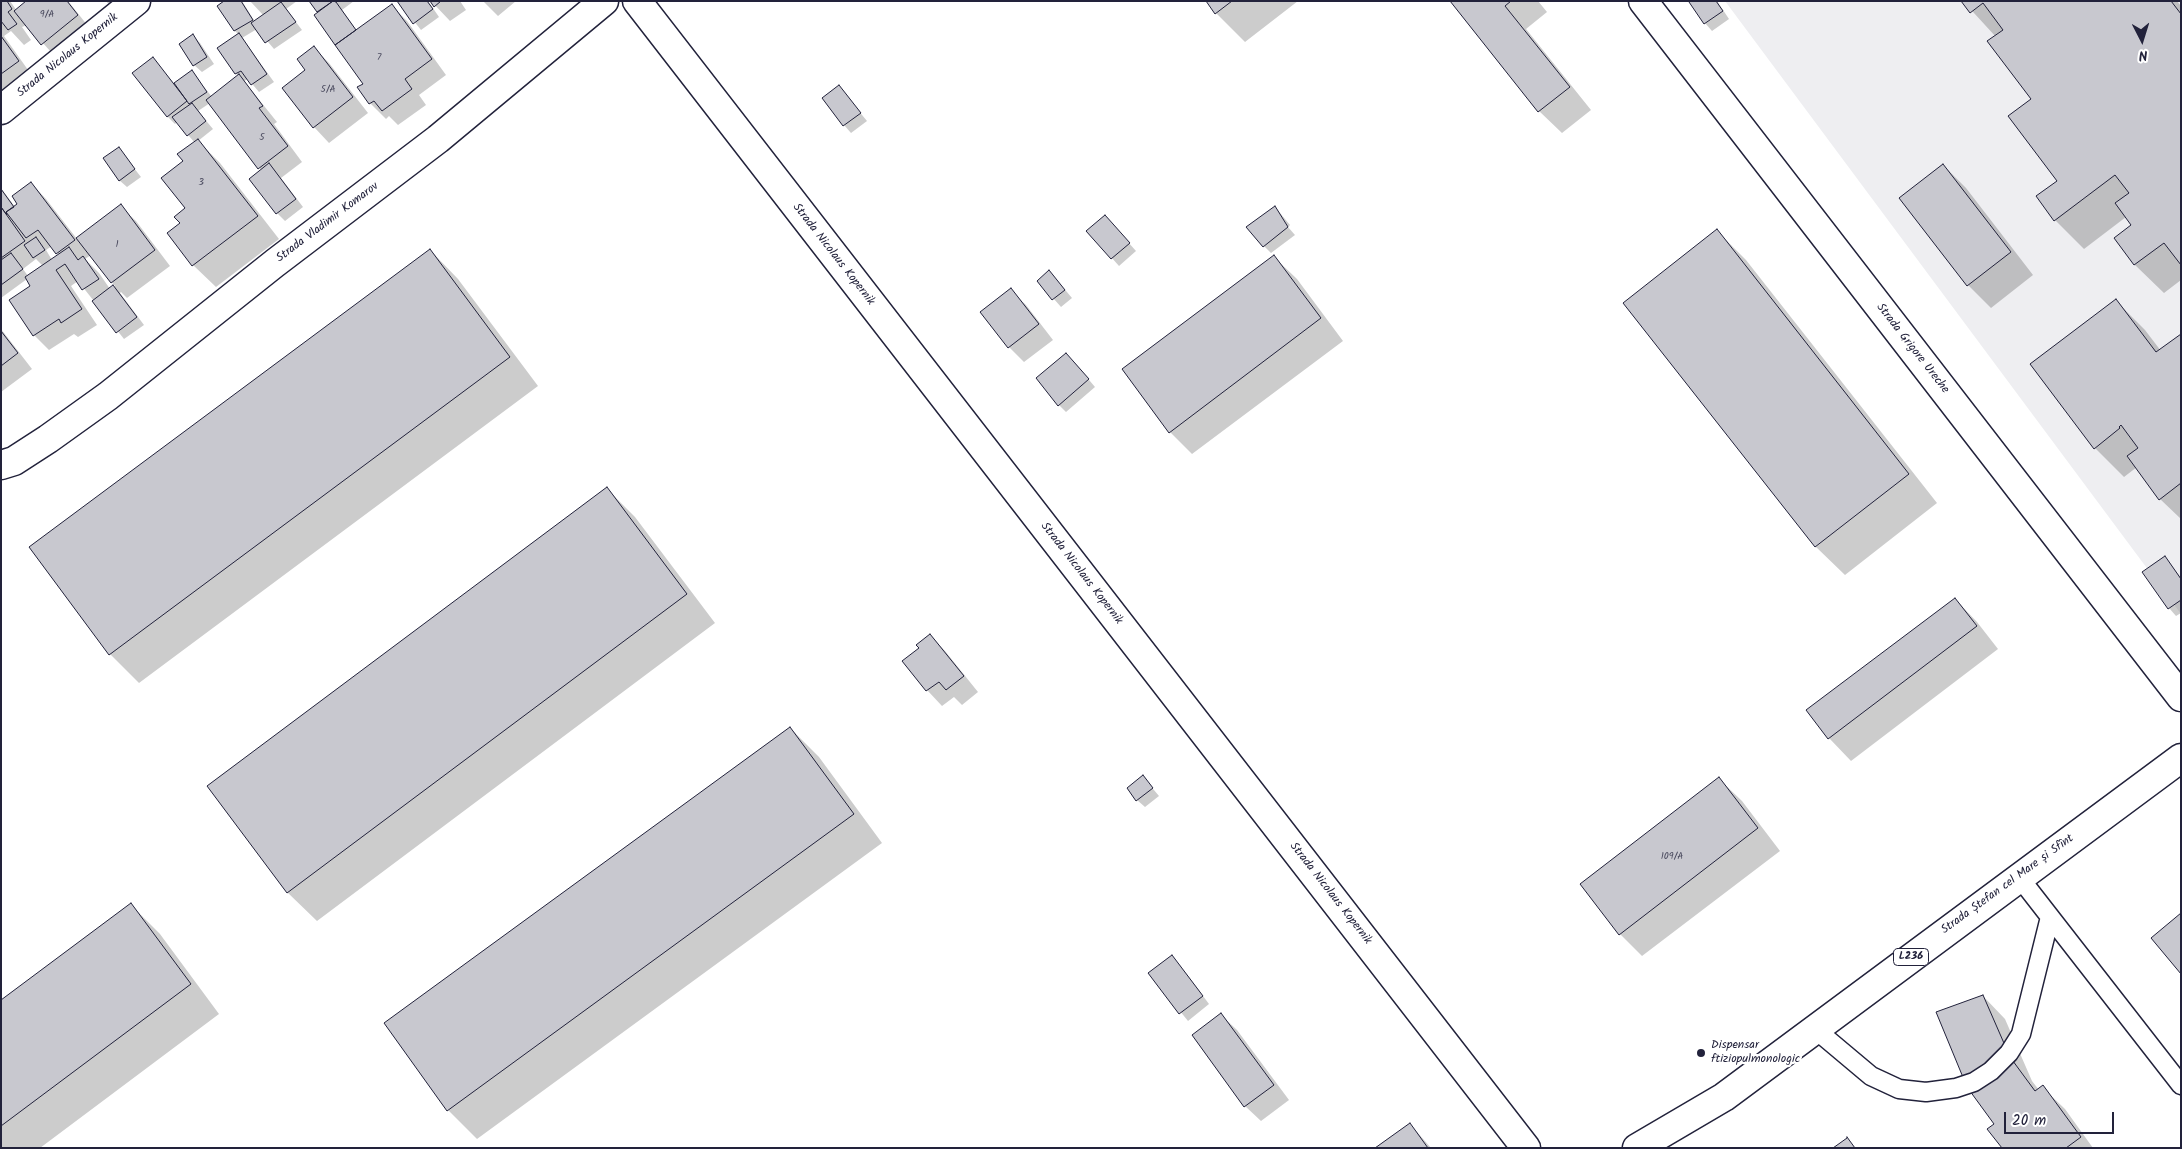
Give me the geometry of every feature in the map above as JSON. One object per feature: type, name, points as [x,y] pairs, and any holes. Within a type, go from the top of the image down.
[{"type":"street","name":"Strada Nicolaus Kopernik","points":[[1,110],[136,1]]},
{"type":"street","name":"Strada Vladimir Komarov","points":[[1,465],[14,461],[108,396],[275,264],[438,139],[604,1]]},
{"type":"street","name":"Strada Nicolaus Kopernik","points":[[636,1],[1526,1148]]},
{"type":"street","name":"Strada Grigore Ureche","points":[[1642,1],[2181,697]]},
{"type":"street","name":"Strada Ștefan cel Mare și Sfînt","points":[[1637,1148],[1724,1097],[2018,877],[2181,758]]},
{"type":"lane","points":[[2018,877],[2181,1085]]},
{"type":"lane","points":[[1815,1029],[1871,1076],[1898,1089],[1926,1092],[1956,1088],[1974,1082],[1991,1071],[2009,1053],[2021,1034],[2050,917]]},
{"type":"shaded area","points":[[1725,1],[2181,1],[2181,614]]},
{"type":"building","points":[[1,1],[7,1],[12,9],[8,12],[17,24],[8,30],[1,21]]},
{"type":"building","points":[[26,1],[67,1],[78,15],[41,45],[14,11]]},
{"type":"building","points":[[224,1],[241,1],[253,20],[234,31],[217,6]]},
{"type":"building","points":[[309,1],[333,1],[317,12]]},
{"type":"building","points":[[333,1],[336,2],[356,30],[335,45],[314,15]]},
{"type":"building","points":[[397,1],[427,1],[433,9],[413,24]]},
{"type":"building","points":[[430,1],[441,1],[434,7]]},
{"type":"building","points":[[1206,1],[1232,1],[1215,14]]},
{"type":"building","points":[[1450,1],[1511,1],[1505,6],[1570,87],[1538,112]]},
{"type":"building","points":[[1690,1],[1716,1],[1723,11],[1704,24]]},
{"type":"building","points":[[1961,1],[2171,1],[2181,14],[2181,265],[2164,243],[2134,265],[2114,238],[2131,225],[2115,203],[2129,193],[2115,175],[2054,221],[2036,196],[2057,181],[2008,116],[2031,99],[1987,41],[2003,30],[1983,3],[1970,13]]},
{"type":"building","points":[[281,2],[296,22],[265,43],[251,23]]},
{"type":"building","points":[[392,4],[432,59],[405,79],[412,89],[382,111],[374,101],[369,104],[357,87],[363,84],[335,45]]},
{"type":"building","points":[[239,33],[267,74],[251,85],[241,71],[235,74],[217,48]]},
{"type":"building","points":[[193,34],[207,57],[193,66],[179,44]]},
{"type":"building","points":[[1,36],[19,61],[1,74]]},
{"type":"building","points":[[314,46],[353,97],[313,128],[282,88],[305,70],[297,59]]},
{"type":"building","points":[[153,57],[187,101],[167,117],[132,73]]},
{"type":"building","points":[[192,70],[207,92],[189,104],[174,83]]},
{"type":"building","points":[[239,74],[263,106],[259,108],[288,146],[258,169],[206,100]]},
{"type":"building","points":[[839,85],[861,113],[843,126],[822,98]]},
{"type":"building","points":[[192,103],[206,121],[187,136],[172,117]]},
{"type":"building","points":[[198,139],[258,216],[192,266],[167,233],[180,223],[174,217],[185,208],[161,178],[183,161],[177,154]]},
{"type":"building","points":[[119,147],[135,169],[119,181],[103,158]]},
{"type":"building","points":[[269,163],[296,199],[276,214],[249,179]]},
{"type":"building","points":[[1943,164],[2011,252],[1967,286],[1899,198]]},
{"type":"building","points":[[31,182],[75,240],[56,254],[38,230],[26,238],[6,212],[17,204],[12,196]]},
{"type":"building","points":[[1,189],[14,207],[6,212],[7,215],[1,207]]},
{"type":"building","points":[[121,204],[155,250],[111,283],[76,238]]},
{"type":"building","points":[[1275,206],[1288,227],[1263,247],[1246,227]]},
{"type":"building","points":[[1,207],[25,241],[1,258]]},
{"type":"building","points":[[1105,215],[1130,243],[1111,259],[1086,231]]},
{"type":"building","points":[[1717,229],[1909,474],[1815,547],[1623,303]]},
{"type":"building","points":[[36,237],[45,250],[33,258],[24,245]]},
{"type":"building","points":[[69,247],[78,260],[83,256],[99,279],[82,290],[65,264],[56,270],[82,309],[61,323],[59,319],[33,336],[9,300],[30,286],[25,277]]},
{"type":"building","points":[[430,249],[510,357],[109,655],[29,547]]},
{"type":"building","points":[[11,253],[23,269],[1,285],[1,260]]},
{"type":"building","points":[[1274,255],[1321,318],[1169,433],[1122,369]]},
{"type":"building","points":[[1049,270],[1065,290],[1052,300],[1037,281]]},
{"type":"building","points":[[113,285],[137,317],[116,333],[92,301]]},
{"type":"building","points":[[1011,288],[1039,324],[1008,348],[980,312]]},
{"type":"building","points":[[2116,299],[2156,352],[2181,334],[2181,483],[2159,500],[2127,456],[2138,448],[2121,425],[2120,428],[2094,449],[2030,364]]},
{"type":"building","points":[[1,331],[18,353],[1,366]]},
{"type":"building","points":[[1066,353],[1089,379],[1058,406],[1036,378]]},
{"type":"building","points":[[607,487],[687,594],[287,893],[207,786]]},
{"type":"building","points":[[2165,556],[2181,579],[2181,600],[2168,609],[2142,572]]},
{"type":"building","points":[[1955,598],[1977,626],[1828,739],[1806,710]]},
{"type":"building","points":[[930,634],[964,676],[946,690],[939,682],[926,691],[902,661],[919,648],[916,645]]},
{"type":"building","points":[[790,727],[854,814],[447,1111],[384,1023]]},
{"type":"building","points":[[1143,775],[1153,788],[1136,801],[1127,788]]},
{"type":"building","points":[[1719,777],[1758,828],[1619,935],[1580,884]]},
{"type":"building","points":[[131,903],[191,984],[1,1126],[1,1000]]},
{"type":"building","points":[[2181,913],[2181,974],[2151,938]]},
{"type":"building","points":[[1172,955],[1203,996],[1179,1014],[1148,973]]},
{"type":"building","points":[[1983,995],[2010,1057],[2035,1091],[2043,1085],[2081,1137],[2066,1148],[2002,1148],[1987,1129],[1994,1124],[1967,1087],[1936,1012]]},
{"type":"building","points":[[1221,1013],[1274,1085],[1244,1107],[1192,1035]]},
{"type":"building","points":[[1410,1123],[1428,1148],[1375,1148]]},
{"type":"building","points":[[1847,1138],[1855,1148],[1833,1148]]},
{"type":"place","name":"Dispensar ftiziopulmonologic","points":[[1701,1053]]}]
